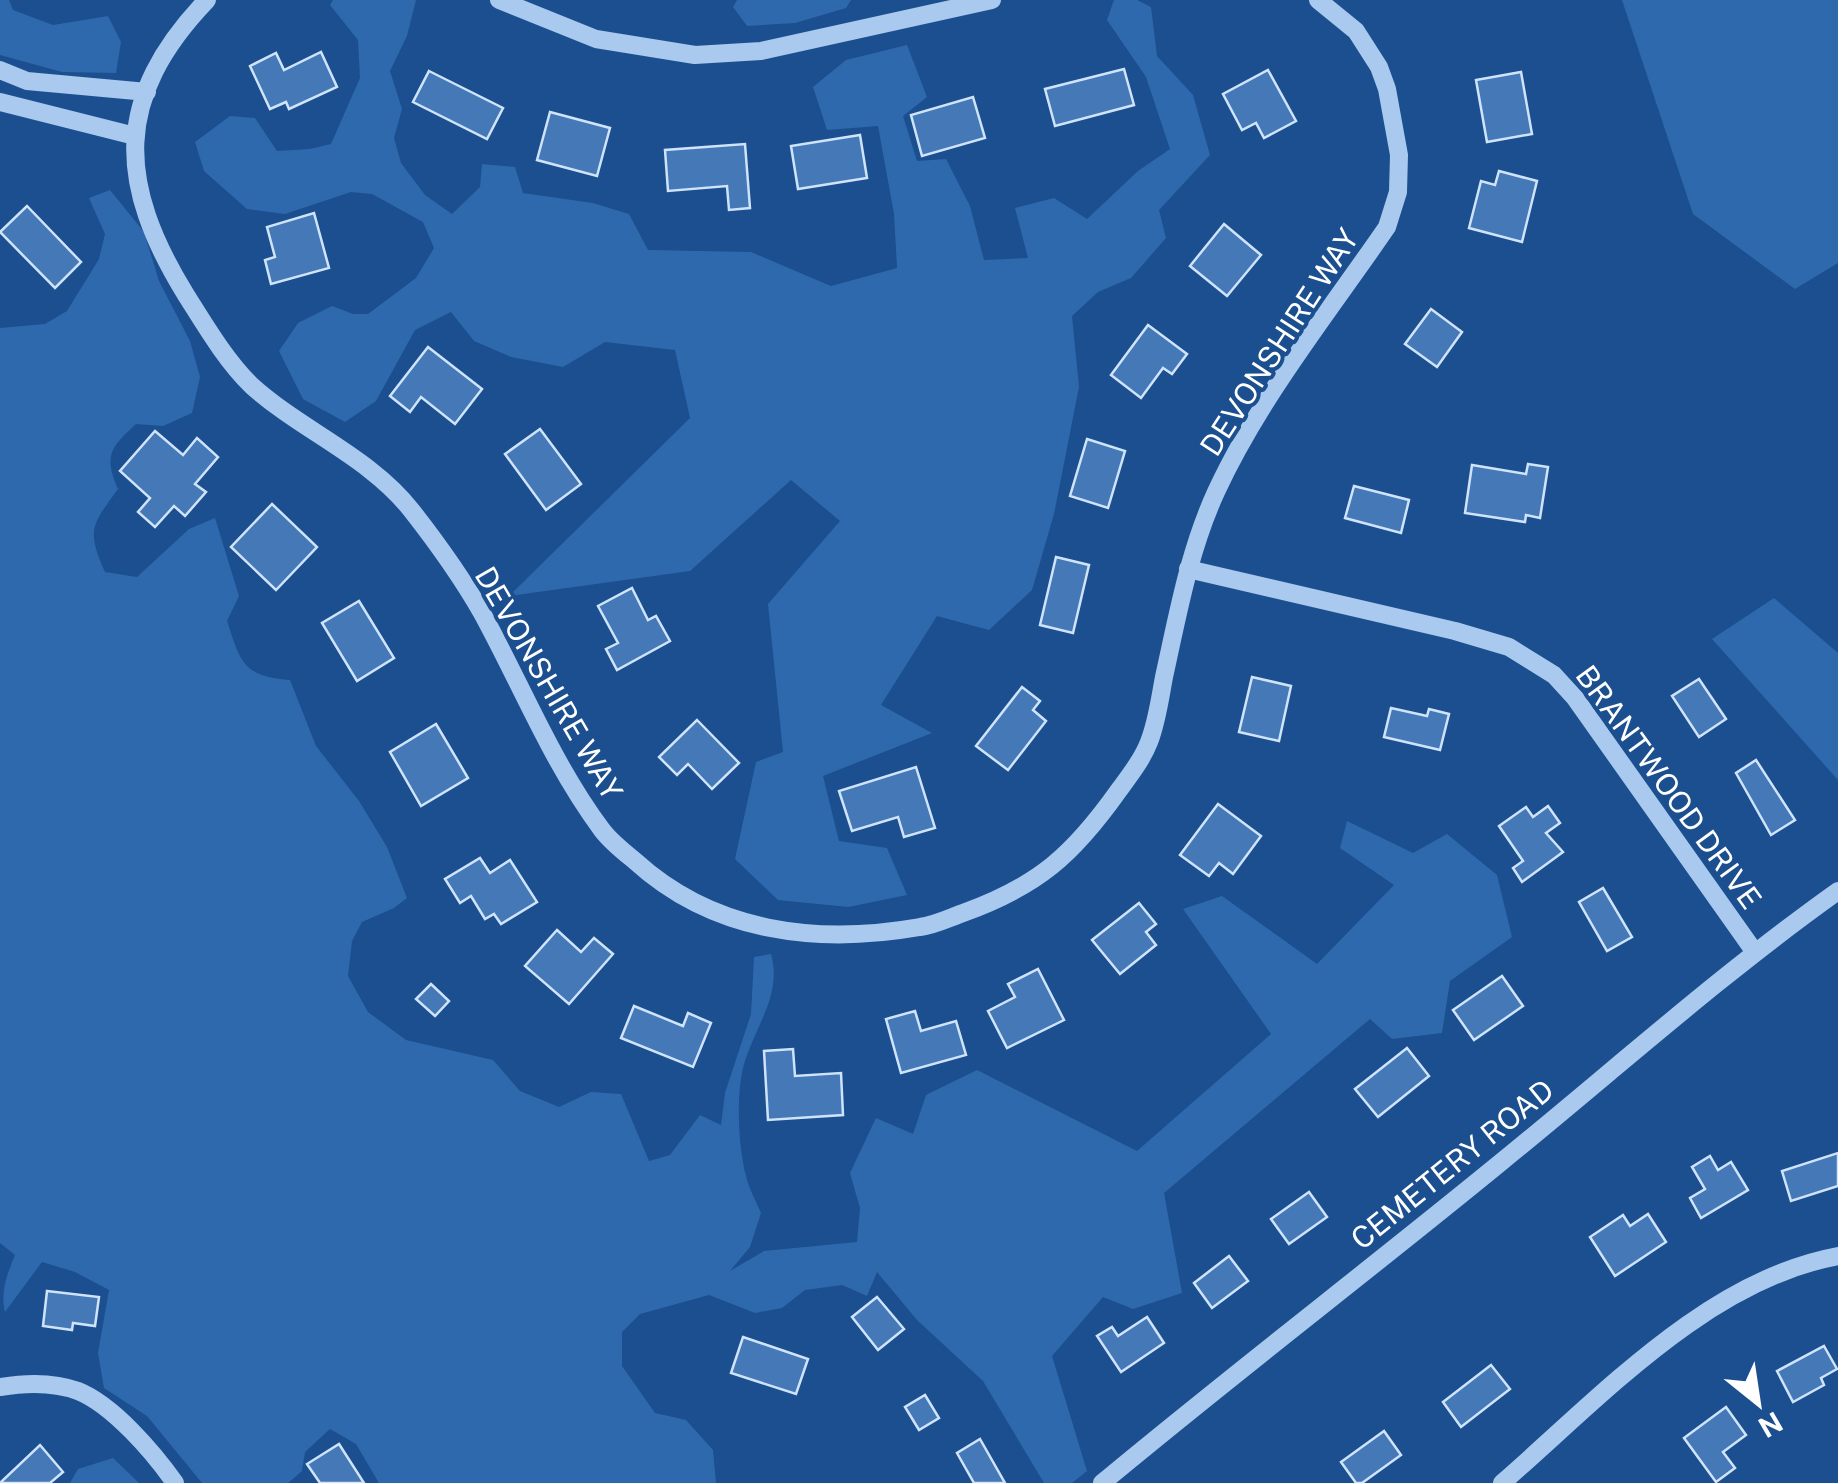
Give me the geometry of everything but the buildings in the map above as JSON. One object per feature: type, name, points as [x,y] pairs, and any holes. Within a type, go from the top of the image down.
[{"type":"street","name":"DEVONSHIRE WAY","points":[[208,0],[174,36],[147,92],[135,136],[134,175],[149,228],[207,328],[251,385],[351,456],[406,504],[481,612],[547,746],[605,835],[656,880],[724,918],[780,932],[855,935],[926,926],[1029,885],[1067,855],[1104,812],[1149,742],[1188,569],[1214,495],[1240,443],[1388,227],[1398,192],[1400,155],[1379,67],[1356,31],[1318,0]]},
{"type":"street","points":[[499,0],[596,39],[696,55],[761,51],[992,0]]},
{"type":"street","points":[[0,70],[26,81],[147,92]]},
{"type":"street","points":[[0,102],[135,136]]},
{"type":"street","name":"BRANTWOOD DRIVE","points":[[1188,569],[1456,631],[1509,647],[1530,658],[1554,675],[1575,698],[1754,951]]},
{"type":"street","name":"CEMETERY ROAD","points":[[1102,1483],[1500,1164],[1754,951],[1838,891]]},
{"type":"street","points":[[1502,1483],[1651,1354],[1719,1303],[1805,1262],[1838,1256]]},
{"type":"street","points":[[0,1387],[26,1382],[79,1391],[152,1450],[175,1483]]},
{"type":"shaded area","points":[[0,0],[9,0],[13,10],[53,25],[108,16],[121,42],[116,73],[62,72],[0,55]]},
{"type":"shaded area","points":[[333,0],[416,0],[407,36],[390,71],[402,109],[394,138],[401,163],[425,195],[452,214],[480,187],[482,164],[515,167],[523,193],[593,203],[629,214],[648,250],[751,252],[831,286],[897,268],[894,214],[878,126],[827,130],[813,87],[846,60],[907,45],[927,97],[903,116],[917,161],[946,159],[970,206],[984,260],[1028,258],[1015,208],[1054,198],[1087,219],[1138,171],[1170,149],[1146,77],[1107,20],[1114,0],[1137,0],[1151,7],[1157,56],[1193,95],[1210,155],[1159,210],[1166,238],[1131,278],[1098,292],[1072,316],[1079,387],[1054,514],[1032,590],[989,630],[937,616],[881,705],[932,733],[823,776],[839,841],[887,848],[907,895],[848,907],[778,900],[735,859],[756,762],[783,752],[768,604],[840,521],[791,480],[690,571],[509,596],[690,418],[675,350],[605,342],[563,367],[511,357],[474,341],[451,312],[415,330],[376,401],[345,422],[303,399],[279,351],[298,323],[332,306],[353,314],[368,314],[416,278],[434,248],[423,222],[372,194],[351,192],[285,214],[247,209],[204,171],[195,142],[230,116],[255,118],[277,151],[331,144],[360,78],[358,40],[330,5]]},
{"type":"shaded area","points":[[737,0],[851,0],[846,8],[795,23],[747,26],[733,7]]},
{"type":"shaded area","points":[[1622,0],[1838,0],[1838,263],[1795,289],[1693,214]]},
{"type":"shaded area","points":[[110,190],[144,232],[159,281],[190,341],[200,377],[192,413],[163,426],[136,424],[112,452],[111,468],[118,489],[97,520],[94,536],[105,572],[137,577],[189,529],[215,518],[239,596],[227,621],[241,657],[253,671],[290,680],[316,746],[359,801],[387,847],[407,898],[362,922],[352,941],[348,976],[368,1012],[406,1040],[493,1060],[520,1091],[559,1107],[591,1092],[621,1094],[649,1161],[670,1155],[700,1115],[721,1125],[725,1093],[751,1014],[754,957],[771,954],[771,994],[746,1058],[739,1100],[743,1164],[761,1213],[750,1247],[730,1271],[764,1251],[857,1242],[860,1208],[850,1173],[876,1118],[913,1134],[926,1095],[977,1070],[1137,1151],[1271,1034],[1183,909],[1222,896],[1317,964],[1394,885],[1340,848],[1347,821],[1413,853],[1447,834],[1497,875],[1512,937],[1450,981],[1442,1033],[1392,1039],[1370,1019],[1164,1193],[1182,1293],[1133,1309],[1103,1297],[1052,1356],[1087,1471],[1072,1483],[1044,1483],[983,1381],[917,1320],[877,1272],[867,1296],[842,1285],[805,1290],[782,1308],[755,1313],[709,1295],[640,1314],[622,1332],[622,1366],[655,1413],[686,1420],[713,1450],[716,1483],[379,1483],[356,1444],[330,1429],[305,1452],[302,1471],[288,1483],[202,1483],[147,1416],[104,1388],[98,1353],[109,1290],[75,1272],[42,1262],[5,1312],[4,1291],[15,1255],[0,1243],[0,328],[45,324],[67,311],[99,259],[105,234],[89,198]]},
{"type":"shaded area","points":[[1774,598],[1838,653],[1838,780],[1712,639]]},
{"type":"shaded area","points":[[113,1458],[139,1483],[70,1483],[78,1469]]}]
